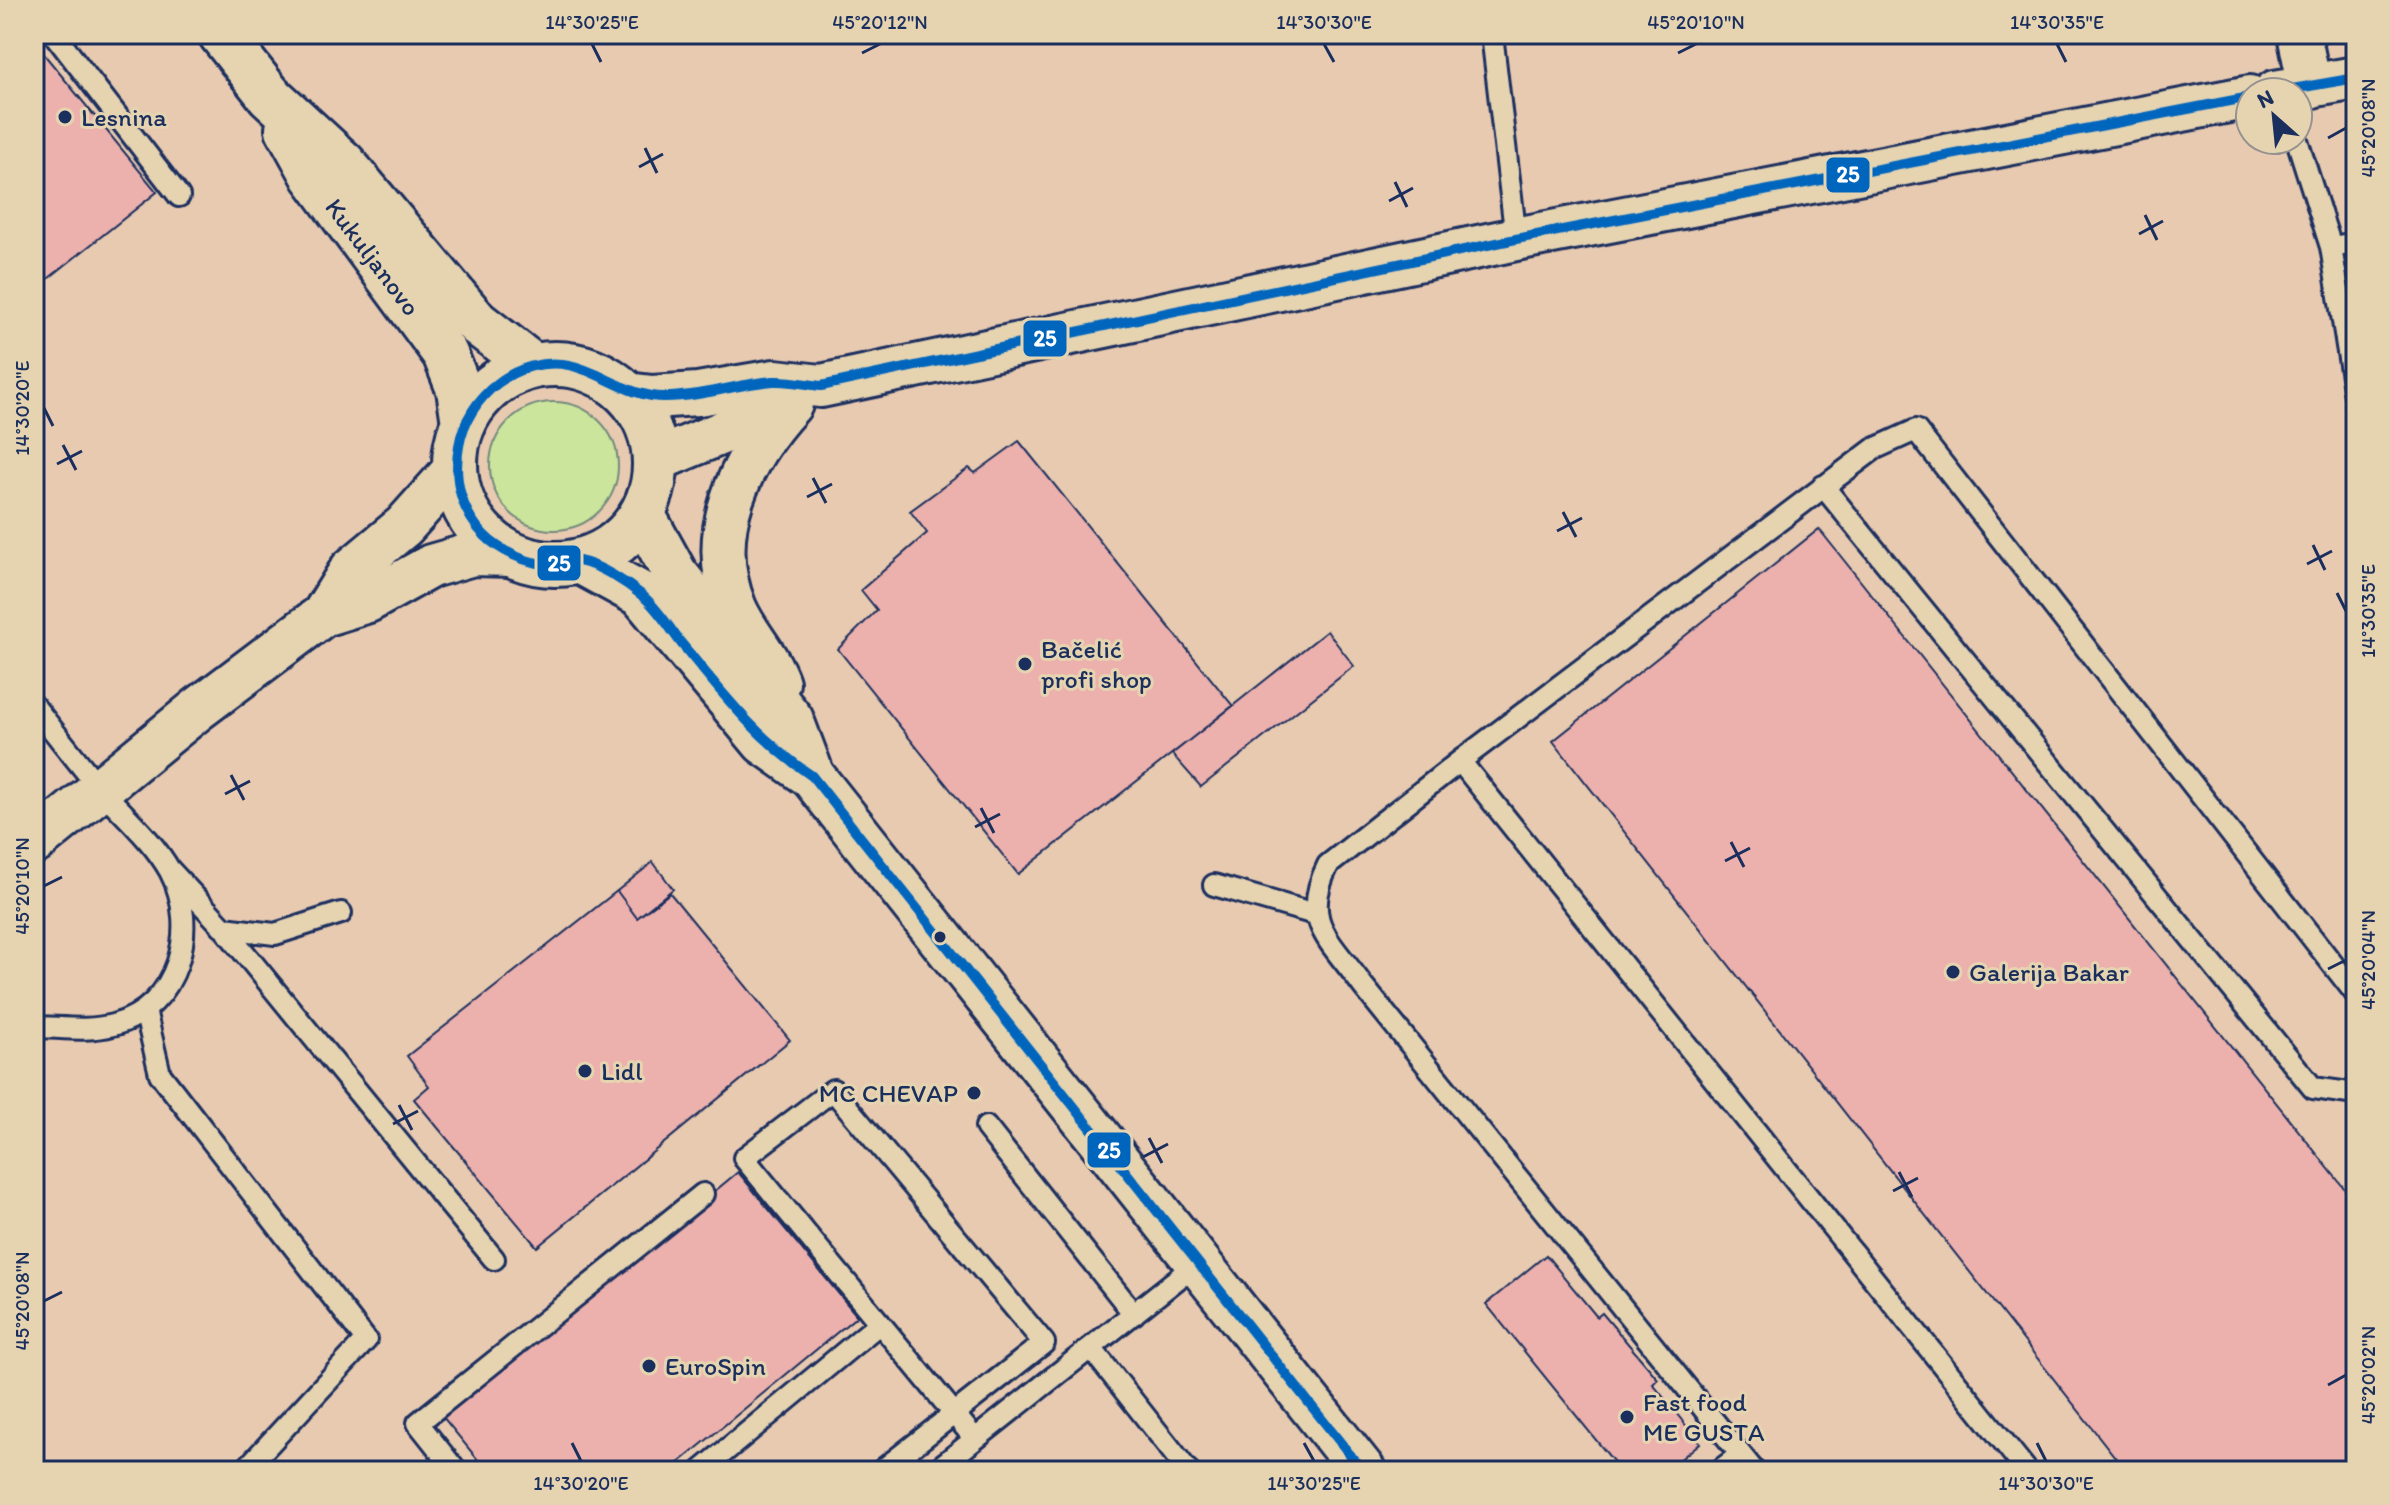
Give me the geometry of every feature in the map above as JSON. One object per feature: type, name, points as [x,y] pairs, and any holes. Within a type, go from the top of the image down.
[{"type":"main road","name":"Kukuljanovo","points":[[221,34],[269,95],[314,176],[445,354],[459,389],[464,423]]},
{"type":"main road","name":"Kukuljanovo","points":[[269,95],[344,164],[477,323],[533,366]]},
{"type":"main road","name":"Kukuljanovo","points":[[571,365],[613,381],[627,394],[647,424],[656,460],[651,493],[642,514],[621,539],[580,561],[548,564],[512,555],[483,534],[464,507],[455,469],[456,445],[464,423],[482,395],[504,378],[533,366],[571,365]]},
{"type":"main road","points":[[642,514],[675,574],[791,720],[812,776]]},
{"type":"main road","points":[[580,561],[642,595],[764,742],[812,776],[1200,1261],[1363,1471]]},
{"type":"street","points":[[2285,76],[2299,34]]},
{"type":"street","points":[[2314,86],[2356,78]]},
{"type":"street","points":[[656,460],[806,395],[1516,239],[2234,101]]},
{"type":"street","points":[[627,394],[652,397],[698,394],[775,381],[806,395]]},
{"type":"street","points":[[791,720],[773,669],[735,609],[724,569],[724,542],[726,517],[744,468],[765,434],[806,395]]},
{"type":"street","points":[[34,843],[323,615],[351,570],[404,526],[455,469]]},
{"type":"street","points":[[323,615],[368,601],[431,566],[473,554],[512,555]]},
{"type":"lane","points":[[54,34],[179,196]]},
{"type":"lane","points":[[1492,34],[1516,239]]},
{"type":"lane","points":[[2302,156],[2331,247],[2356,402]]},
{"type":"lane","points":[[2331,247],[2356,243]]},
{"type":"lane","points":[[1754,1471],[1363,986],[1315,914],[1318,886],[1328,865],[1823,486],[1874,449],[1916,430],[2356,994]]},
{"type":"lane","points":[[1823,486],[2313,1088],[2356,1094]]},
{"type":"lane","points":[[34,706],[169,869],[224,928],[494,1259]]},
{"type":"lane","points":[[1460,761],[2027,1471]]},
{"type":"lane","points":[[34,1027],[111,1026],[145,1010],[170,984],[181,947],[182,906],[169,869]]},
{"type":"lane","points":[[1214,885],[1315,914]]},
{"type":"lane","points":[[224,928],[275,934],[341,913]]},
{"type":"lane","points":[[145,1010],[160,1074],[366,1340],[244,1471]]},
{"type":"lane","points":[[881,1471],[953,1413],[1044,1343],[833,1090],[744,1158],[953,1413],[975,1439]]},
{"type":"lane","points":[[986,1127],[1134,1314]]},
{"type":"lane","points":[[456,1471],[418,1423],[703,1194]]},
{"type":"lane","points":[[935,1471],[1200,1261]]},
{"type":"lane","points":[[701,1471],[880,1323]]},
{"type":"lane","points":[[1091,1348],[1188,1471]]},
{"type":"lane","points":[[1719,1471],[1740,1455]]},
{"type":"shaded area","points":[[34,34],[2356,34],[2356,1471],[34,1471]]},
{"type":"green space","points":[[554,402],[578,407],[599,421],[613,442],[618,466],[613,490],[599,511],[578,525],[554,530],[530,525],[509,511],[495,490],[490,466],[495,442],[509,421],[530,407]]},
{"type":"building","name":"Lesnina","points":[[34,42],[157,192],[34,290]]},
{"type":"building","name":"Bačelić profi shop","points":[[1019,441],[1233,706],[1018,874],[838,649],[877,610],[861,590],[927,533],[910,511],[969,468],[975,473]]},
{"type":"building","name":"Galerija Bakar","points":[[1819,529],[2356,1203],[2356,1471],[2126,1471],[1553,741]]},
{"type":"building","points":[[1327,631],[1354,666],[1201,787],[1172,754]]},
{"type":"building","points":[[653,862],[673,889],[637,918],[617,891]]},
{"type":"building","name":"Lidl","points":[[617,891],[637,918],[670,893],[790,1040],[537,1247],[414,1099],[429,1086],[407,1056]]},
{"type":"building","name":"EuroSpin","points":[[738,1172],[857,1316],[669,1471],[487,1471],[442,1416]]},
{"type":"building","points":[[1546,1255],[1597,1317],[1602,1313],[1658,1379],[1653,1384],[1700,1443],[1666,1471],[1621,1471],[1486,1304]]},
{"type":"transit line","name":"25","points":[[2314,85],[2356,78]]},
{"type":"transit line","name":"25","points":[[1363,1471],[812,776],[774,747],[742,715],[648,601],[621,580],[587,563],[541,563],[514,556],[490,541],[476,526],[464,505],[457,470],[459,446],[472,411],[498,383],[513,373],[550,364],[581,368],[627,389],[652,396],[692,395],[773,381],[821,386],[1516,239],[2234,100]]},
{"type":"place","name":"Lesnina","points":[[65,117]]},
{"type":"place","name":"Bačelić profi shop","points":[[1025,664]]},
{"type":"place","name":"Galerija Bakar","points":[[1953,972]]},
{"type":"place","name":"Lidl","points":[[585,1071]]},
{"type":"place","name":"MC CHEVAP","points":[[974,1093]]},
{"type":"place","name":"EuroSpin","points":[[649,1366]]},
{"type":"place","name":"Fast food ME GUSTA","points":[[1627,1417]]}]
